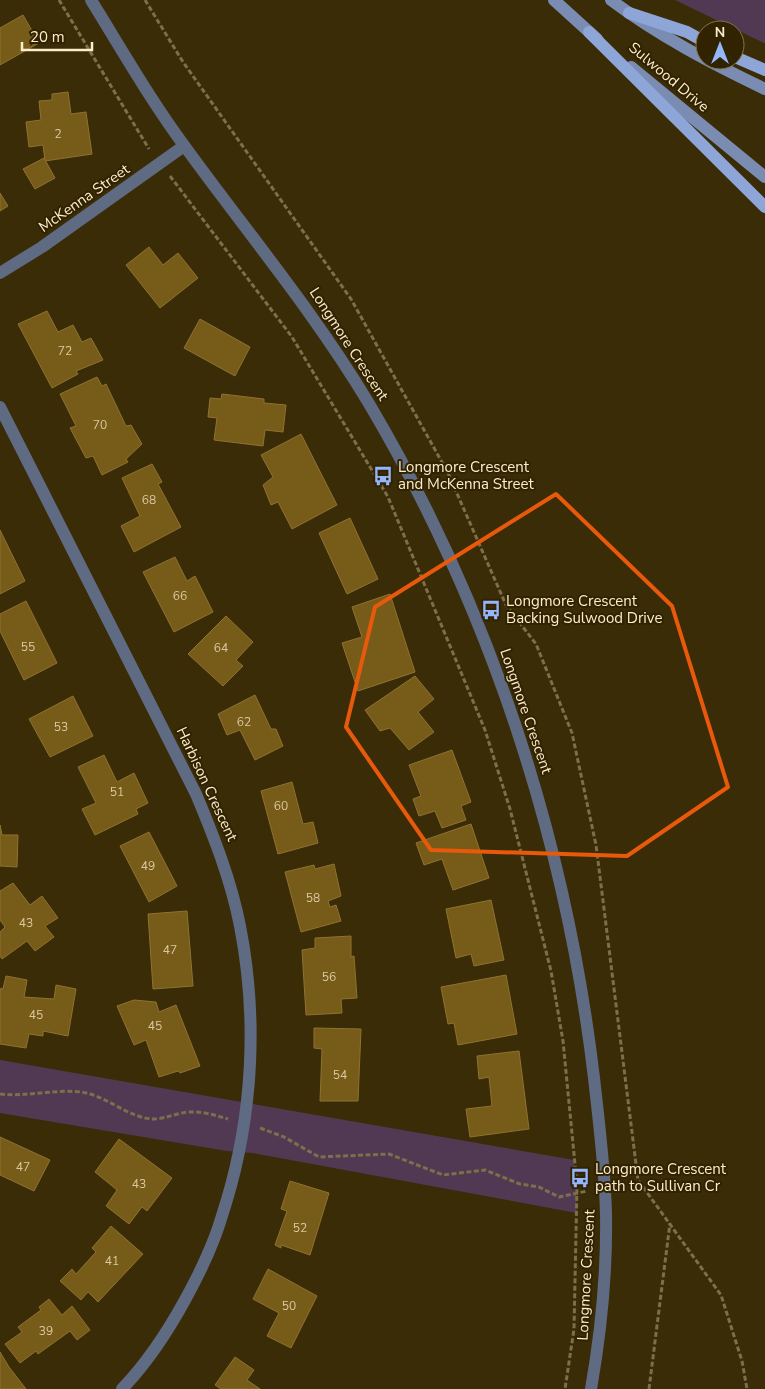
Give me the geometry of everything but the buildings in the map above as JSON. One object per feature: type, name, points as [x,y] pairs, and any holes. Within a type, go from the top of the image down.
[{"type":"main road","name":"Sulwood Drive","points":[[554,0],[589,32],[765,177]]},
{"type":"main road","name":"Sulwood Drive","points":[[612,0],[629,13],[704,60],[765,89]]},
{"type":"main road","points":[[629,13],[687,32],[695,36]]},
{"type":"main road","points":[[589,32],[765,206]]},
{"type":"main road","points":[[745,61],[765,70]]},
{"type":"street","name":"Longmore Crescent","points":[[91,0],[147,92],[184,146],[305,304],[368,402],[424,506],[474,614],[496,671],[534,786],[565,905],[587,1026],[602,1149],[606,1257],[598,1349],[591,1389]]},
{"type":"street","name":"McKenna Street","points":[[0,273],[49,242],[184,146]]},
{"type":"street","name":"Harbison Crescent","points":[[0,407],[196,794],[222,857],[240,924],[246,959],[251,1030],[248,1101],[236,1170],[215,1236],[202,1268],[170,1327],[131,1380],[122,1389]]},
{"type":"path","points":[[60,0],[145,144]]},
{"type":"path","points":[[175,183],[292,337],[388,497],[486,730],[510,810],[551,971],[563,1042],[577,1193],[574,1329],[566,1389]]},
{"type":"path","points":[[0,1094],[17,1096],[55,1092],[81,1092],[96,1095],[139,1116],[151,1119],[194,1112],[245,1123],[284,1137],[319,1157],[389,1154],[443,1175],[484,1170],[520,1184],[539,1187],[559,1197],[604,1186]]},
{"type":"path","points":[[649,1389],[670,1223]]},
{"type":"highlighted area","points":[[556,494],[672,606],[728,787],[627,856],[431,850],[346,727],[375,607]]},
{"type":"shaded area","points":[[675,0],[765,0],[765,43],[745,34],[745,20],[716,20]]},
{"type":"shaded area","points":[[0,1060],[574,1160],[577,1213],[253,1153],[227,1151],[0,1113]]},
{"type":"place","name":"Longmore Crescent and McKenna Street","points":[[383,476]]},
{"type":"place","name":"Longmore Crescent Backing Sulwood Drive","points":[[491,610]]},
{"type":"place","name":"Longmore Crescent path to Sullivan Cr","points":[[580,1178]]}]
